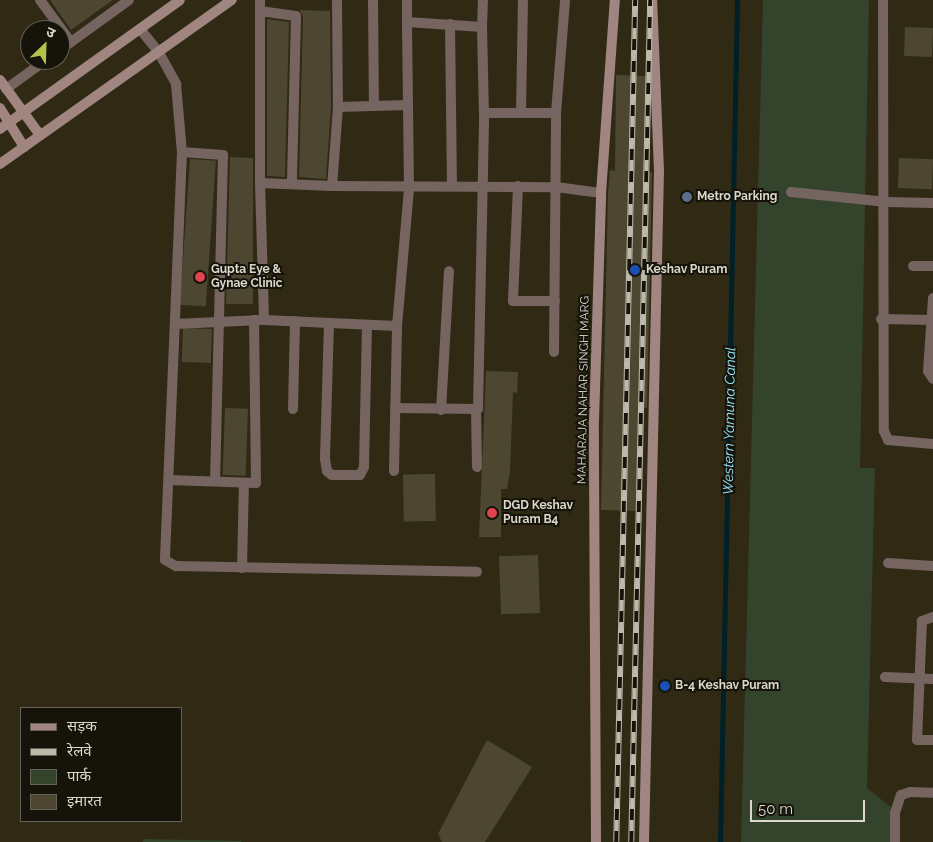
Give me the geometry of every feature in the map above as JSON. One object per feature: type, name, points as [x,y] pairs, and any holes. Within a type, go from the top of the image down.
[{"type":"main road","points":[[0,129],[180,0]]},
{"type":"main road","points":[[0,164],[232,0]]},
{"type":"main road","name":"MAHARAJA NAHAR SINGH MARG","points":[[596,842],[594,421],[601,193],[615,0]]},
{"type":"main road","points":[[644,842],[659,171],[652,0]]},
{"type":"main road","points":[[3,84],[40,136]]},
{"type":"main road","points":[[0,108],[24,147]]},
{"type":"street","points":[[40,0],[71,42],[129,0]]},
{"type":"street","points":[[168,480],[256,483],[258,477],[260,0]]},
{"type":"street","points":[[332,186],[338,107],[337,0]]},
{"type":"street","points":[[373,0],[374,106]]},
{"type":"street","points":[[394,471],[397,326],[409,188],[407,0]]},
{"type":"street","points":[[476,467],[476,410],[479,407],[480,373],[484,113],[483,0]]},
{"type":"street","points":[[521,113],[523,0]]},
{"type":"street","points":[[554,352],[556,113],[565,0]]},
{"type":"street","points":[[883,0],[886,202],[881,319],[884,431],[888,440],[933,444]]},
{"type":"street","points":[[260,11],[296,16],[292,184]]},
{"type":"street","points":[[407,22],[482,27]]},
{"type":"street","points":[[450,24],[452,186]]},
{"type":"street","points":[[140,29],[158,51],[176,84],[182,152],[165,560],[176,566],[477,572]]},
{"type":"street","points":[[3,84],[28,70]]},
{"type":"street","points":[[338,107],[408,105]]},
{"type":"street","points":[[484,113],[556,113]]},
{"type":"street","points":[[182,152],[223,155],[215,481]]},
{"type":"street","points":[[260,183],[409,188],[482,185],[556,187],[601,193]]},
{"type":"street","points":[[518,186],[513,301],[555,301]]},
{"type":"street","points":[[791,192],[886,202],[933,203]]},
{"type":"street","points":[[913,266],[933,266]]},
{"type":"street","points":[[441,410],[449,272]]},
{"type":"street","points":[[933,298],[928,371],[933,379]]},
{"type":"street","points":[[881,319],[932,320]]},
{"type":"street","points":[[175,324],[259,320],[397,326]]},
{"type":"street","points":[[293,409],[294,321]]},
{"type":"street","points":[[329,323],[326,458],[327,470],[332,475],[360,475],[364,467],[367,325]]},
{"type":"street","points":[[395,408],[476,410]]},
{"type":"street","points":[[242,568],[244,483]]},
{"type":"street","points":[[888,562],[933,566]]},
{"type":"street","points":[[933,616],[922,622],[917,740],[933,740]]},
{"type":"street","points":[[885,677],[933,679]]},
{"type":"street","points":[[895,842],[896,813],[901,795],[910,792],[933,793]]},
{"type":"green space","points":[[763,0],[869,0],[860,468],[875,468],[867,788],[892,808],[891,842],[741,842]]},
{"type":"green space","points":[[143,839],[241,841],[241,842],[143,842]]},
{"type":"building","points":[[50,0],[113,0],[71,30],[70,20],[64,20]]},
{"type":"building","points":[[299,10],[330,11],[331,107],[326,179],[299,177],[303,16]]},
{"type":"building","points":[[267,19],[289,22],[285,177],[267,176]]},
{"type":"building","points":[[905,27],[933,28],[932,57],[904,56]]},
{"type":"building","points":[[616,75],[648,76],[647,172],[652,172],[647,408],[640,408],[638,511],[601,510],[608,193],[610,170],[615,171]]},
{"type":"building","points":[[230,157],[253,158],[253,304],[226,304]]},
{"type":"building","points":[[899,158],[933,159],[932,189],[898,188]]},
{"type":"building","points":[[190,159],[216,161],[206,306],[180,305]]},
{"type":"building","points":[[183,328],[212,329],[211,363],[182,362]]},
{"type":"building","points":[[486,371],[518,372],[517,393],[513,392],[510,471],[507,489],[501,489],[501,537],[479,537]]},
{"type":"building","points":[[225,408],[248,409],[246,476],[223,475]]},
{"type":"building","points":[[435,474],[436,521],[404,522],[403,475]]},
{"type":"building","points":[[538,555],[540,613],[501,614],[499,556]]},
{"type":"building","points":[[487,740],[532,767],[485,842],[442,842],[438,834]]},
{"type":"waterway","name":"Western Yamuna Canal","points":[[720,842],[737,0]]},
{"type":"railway","points":[[616,842],[635,0]]},
{"type":"railway","points":[[631,842],[650,0]]},
{"type":"place","name":"Metro Parking","points":[[687,197]]},
{"type":"place","name":"Keshav Puram","points":[[635,270]]},
{"type":"place","name":"Gupta Eye & Gynae Clinic","points":[[200,277]]},
{"type":"place","name":"DGD Keshav Puram B4","points":[[492,513]]},
{"type":"place","name":"B-4 Keshav Puram","points":[[665,686]]}]
